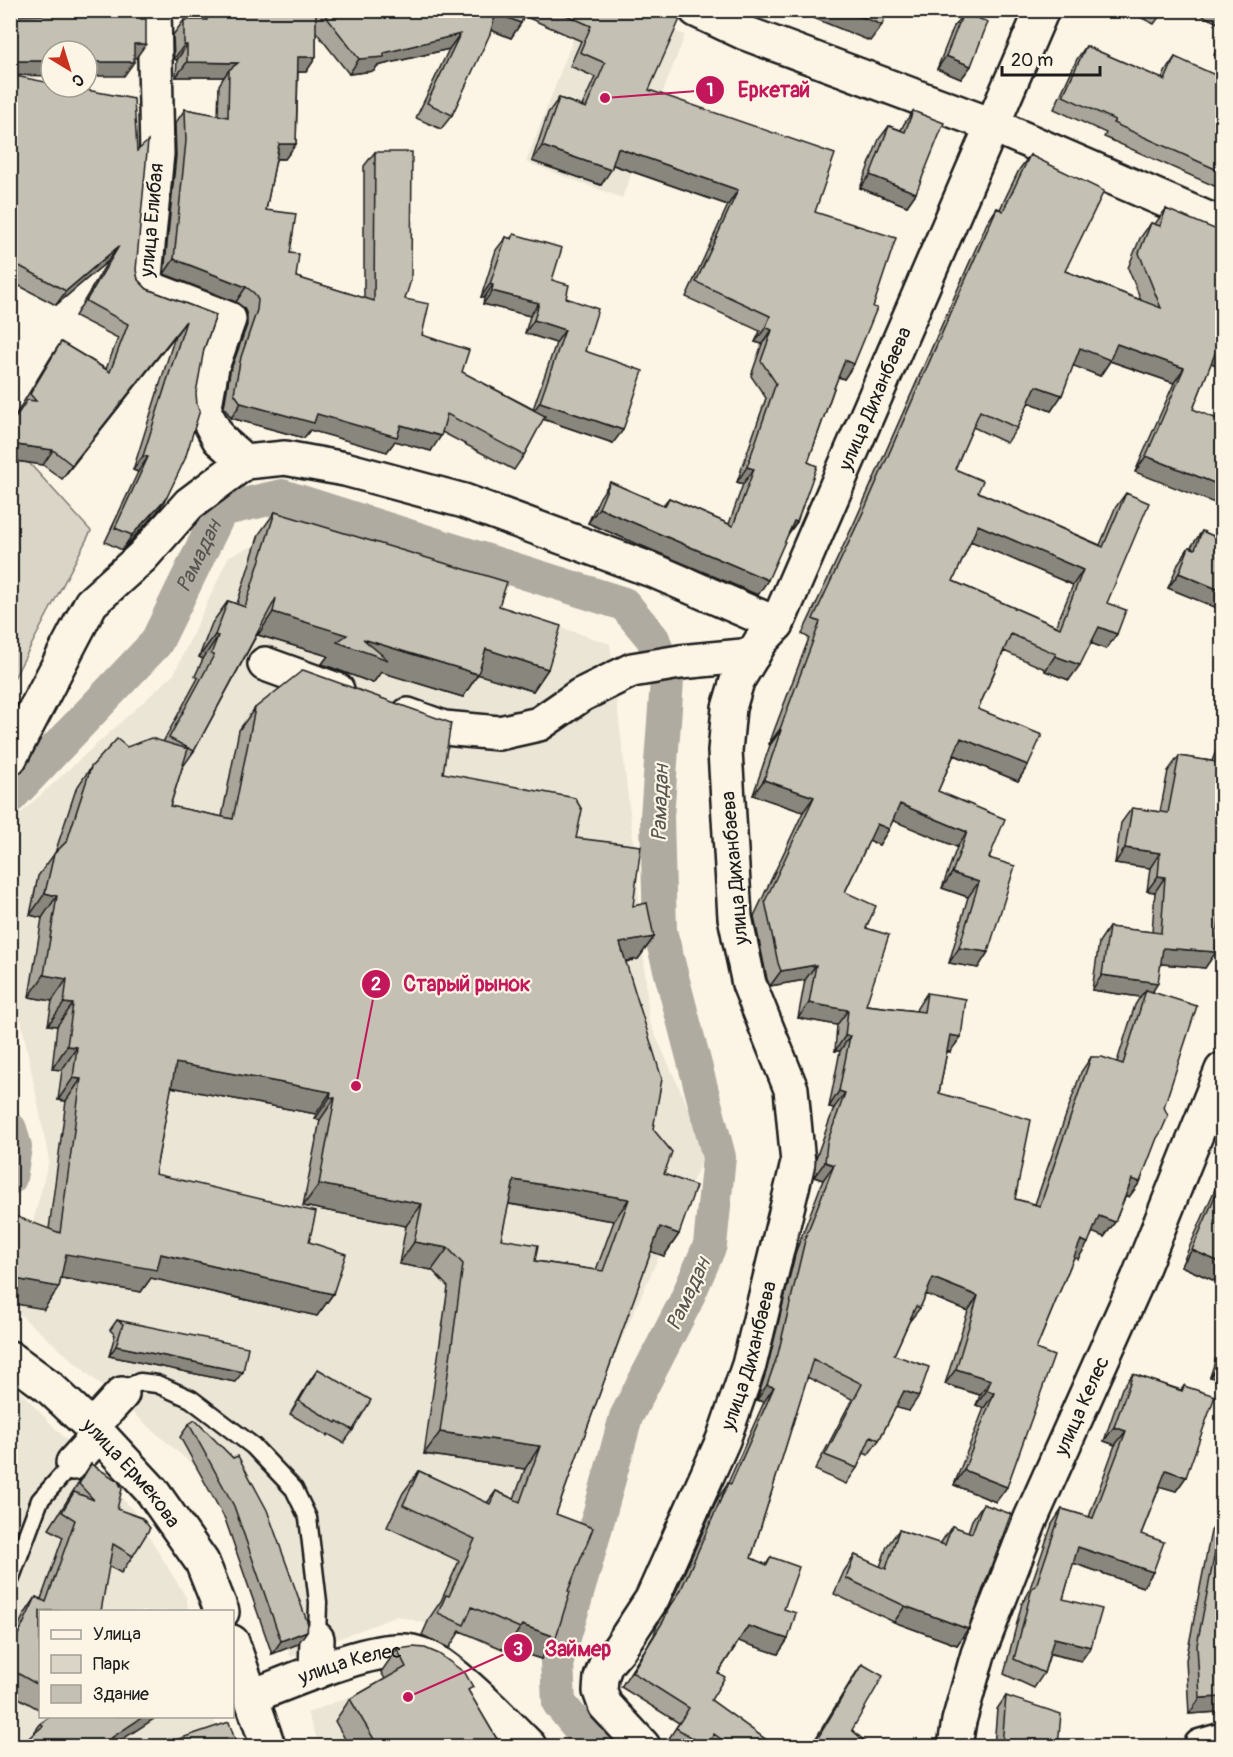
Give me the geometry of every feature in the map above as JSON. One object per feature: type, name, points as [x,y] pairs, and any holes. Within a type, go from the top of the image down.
[{"type":"street","name":"улица Елибая","points":[[154,10],[157,154],[144,286],[229,319],[212,367],[204,411],[219,439],[245,462]]},
{"type":"street","points":[[696,10],[745,33],[992,125],[1222,225]]},
{"type":"street","name":"улица Диханбаева","points":[[643,1746],[605,1705],[600,1691],[601,1678],[606,1664],[619,1649],[652,1599],[723,1440],[749,1365],[798,1163],[791,1089],[749,984],[735,917],[725,751],[729,708],[737,681],[761,641],[777,624],[1042,10]]},
{"type":"street","points":[[10,758],[92,603],[142,557],[189,504],[245,462],[285,458],[345,469],[464,501],[657,572],[777,624]]},
{"type":"street","points":[[265,664],[444,728],[499,733],[539,724],[581,695],[632,670],[680,662],[753,655]]},
{"type":"street","name":"улица Келес","points":[[955,1746],[959,1721],[978,1654],[1031,1518],[1138,1279],[1222,1070]]},
{"type":"street","name":"улица Ермекова","points":[[10,1358],[48,1386],[95,1430],[153,1491],[202,1562],[222,1610]]},
{"type":"street","points":[[73,1463],[122,1394]]},
{"type":"street","points":[[316,1672],[317,1639]]},
{"type":"street","points":[[234,1648],[268,1746]]},
{"type":"street","name":"улица Келес","points":[[250,1697],[361,1658],[397,1650],[413,1652],[436,1662],[471,1691],[529,1746]]},
{"type":"street","points":[[1201,1746],[1222,1740]]},
{"type":"lane","points":[[122,1394],[140,1382],[157,1384],[191,1399],[253,1446],[294,1489],[308,1518],[318,1602],[317,1639]]},
{"type":"lane","points":[[10,1580],[40,1500],[73,1463]]},
{"type":"shaded area","points":[[584,11],[619,11],[685,35],[622,198],[526,162]]},
{"type":"shaded area","points":[[284,533],[610,644],[637,873],[649,1021],[707,1149],[621,1341],[493,1641],[397,1616],[291,1657],[216,1485],[11,1307],[49,1160],[22,1024],[11,993],[10,831],[13,820],[174,674],[229,556]]},
{"type":"shaded area","points":[[10,1387],[20,1391],[133,1510],[187,1599],[188,1610],[39,1610],[39,1718],[213,1718],[224,1746],[11,1746]]},
{"type":"shaded area","points":[[379,1685],[482,1746],[320,1746],[307,1713]]},
{"type":"green space","points":[[11,443],[91,531],[11,684]]},
{"type":"building","points":[[83,10],[140,10],[141,19],[146,19],[146,44],[134,44],[134,62],[99,62],[99,39],[39,39],[39,61],[10,61],[10,16],[91,14]]},
{"type":"building","points":[[207,10],[316,10],[316,57],[298,57],[296,144],[279,144],[266,210],[296,214],[290,253],[299,254],[296,277],[374,301],[375,152],[412,152],[411,280],[405,299],[429,304],[422,335],[469,350],[462,372],[545,416],[524,455],[447,414],[441,436],[401,425],[397,437],[317,414],[314,423],[241,403],[234,393],[241,357],[257,310],[258,300],[254,293],[246,287],[174,259],[186,141],[185,109],[228,117],[229,70],[238,63],[187,62],[184,20],[207,20]]},
{"type":"building","points":[[321,10],[526,10],[521,23],[496,13],[490,34],[452,115],[427,103],[460,34],[384,53],[384,57],[359,59]]},
{"type":"building","points":[[555,10],[660,10],[680,19],[649,90],[835,154],[815,212],[896,238],[873,307],[877,308],[854,364],[845,360],[808,462],[817,466],[797,522],[794,521],[768,580],[599,508],[610,482],[665,506],[669,498],[733,526],[754,469],[747,467],[776,383],[761,361],[772,330],[766,327],[770,316],[696,282],[738,190],[618,148],[611,170],[542,146],[559,98],[586,108],[605,63],[580,52],[591,26]]},
{"type":"building","points":[[845,10],[887,10],[882,25]]},
{"type":"building","points":[[963,13],[988,22],[971,66],[946,56]]},
{"type":"building","points":[[1086,46],[1165,80],[1175,57],[1222,78],[1222,172],[1113,123],[1115,120],[1063,96]]},
{"type":"building","points":[[15,76],[39,81],[39,99],[99,99],[99,92],[134,99],[137,151],[148,141],[136,270],[138,280],[147,289],[216,315],[204,349],[196,393],[200,410],[185,459],[167,497],[132,535],[115,528],[148,457],[143,456],[186,321],[72,465],[53,450],[10,444],[10,426],[27,400],[36,401],[30,394],[61,342],[110,372],[128,324],[86,301],[119,246],[66,291],[10,261],[10,142],[13,142]]},
{"type":"building","points":[[913,111],[944,123],[916,193],[870,175],[889,126],[905,132]]},
{"type":"building","points":[[1030,155],[1104,191],[1065,271],[1161,308],[1139,253],[1151,223],[1160,226],[1166,209],[1222,232],[1222,348],[1218,346],[1193,409],[1222,421],[1222,486],[1146,456],[1184,368],[1117,344],[1110,360],[1080,348],[1062,395],[1036,386],[1017,428],[980,411],[955,469],[983,481],[978,492],[1103,547],[1126,493],[1149,503],[1107,603],[1126,610],[1117,634],[1099,627],[1080,665],[1055,656],[1056,654],[1011,634],[978,709],[1042,735],[1028,765],[961,738],[938,791],[1005,819],[989,858],[1015,866],[988,952],[959,948],[979,882],[952,873],[967,832],[900,804],[889,829],[877,824],[845,892],[876,906],[866,928],[889,935],[866,1005],[924,1012],[927,993],[966,999],[961,1037],[950,1035],[939,1093],[1031,1120],[1015,1199],[1040,1206],[1091,1057],[1102,1057],[1123,1064],[1146,990],[1197,1006],[1164,1107],[1168,1116],[1140,1182],[1132,1179],[1115,1222],[1099,1216],[1088,1243],[1081,1240],[1036,1349],[1054,1356],[1007,1487],[964,1470],[994,1393],[987,1390],[991,1380],[956,1369],[978,1296],[933,1278],[920,1308],[916,1306],[894,1355],[929,1367],[919,1396],[904,1391],[879,1440],[871,1436],[857,1468],[825,1455],[862,1384],[813,1359],[751,1558],[767,1565],[771,1557],[799,1567],[784,1609],[796,1613],[788,1639],[748,1626],[718,1673],[725,1677],[711,1700],[775,1746],[731,1746],[714,1734],[706,1746],[676,1728],[689,1708],[632,1672],[680,1592],[728,1483],[731,1484],[774,1387],[767,1385],[778,1354],[806,1236],[834,1165],[825,1162],[827,1143],[845,1093],[839,1091],[850,1036],[845,1036],[848,1010],[809,1003],[816,965],[781,971],[778,963],[765,901],[814,797],[764,780],[780,729],[820,622],[813,619],[866,506],[997,208],[1003,211]],"holes":[[[978,525],[1083,570],[1060,628],[953,581]]]},
{"type":"building","points":[[514,234],[562,248],[552,280],[569,285],[566,298],[598,309],[585,351],[643,371],[623,430],[540,402],[565,330],[534,320],[539,303],[492,291],[493,285],[490,284],[506,237],[512,239]]},
{"type":"building","points":[[275,512],[507,582],[499,606],[561,626],[548,669],[486,649],[478,674],[363,639],[388,660],[337,642],[347,635],[273,612],[276,598],[194,751],[169,738],[214,655],[211,654],[218,636],[215,635],[228,601],[245,607]]},
{"type":"building","points":[[1202,531],[1222,540],[1222,591],[1179,573],[1189,547],[1195,549]]},
{"type":"building","points":[[303,670],[451,723],[443,773],[575,798],[582,810],[576,838],[641,846],[633,906],[647,903],[654,937],[620,943],[662,1079],[653,1129],[672,1152],[664,1174],[696,1186],[679,1234],[660,1227],[556,1514],[593,1528],[568,1591],[570,1592],[556,1637],[522,1625],[520,1628],[472,1607],[464,1625],[438,1613],[446,1595],[449,1596],[475,1539],[403,1505],[419,1471],[490,1504],[496,1491],[520,1502],[540,1446],[440,1432],[463,1264],[448,1248],[414,1242],[422,1204],[319,1184],[335,1098],[330,1097],[331,1092],[176,1063],[155,1174],[316,1212],[309,1242],[346,1254],[333,1294],[161,1254],[157,1270],[66,1254],[59,1287],[10,1278],[10,1214],[60,1233],[81,1079],[73,1078],[77,1047],[67,1046],[73,1004],[64,1003],[67,979],[44,975],[57,896],[45,893],[54,854],[67,841],[91,767],[117,739],[127,747],[151,738],[188,749],[170,806],[233,819],[255,708]],"holes":[[[514,1180],[629,1199],[603,1271],[535,1261],[538,1245],[501,1239]]]},
{"type":"building","points":[[1222,747],[1222,883],[1216,952],[1163,948],[1158,983],[1102,975],[1109,927],[1161,933],[1165,877],[1158,876],[1160,853],[1125,848],[1132,808],[1168,813],[1179,756],[1216,762]]},
{"type":"building","points":[[1222,1180],[1222,1263],[1192,1250]]},
{"type":"building","points":[[117,1320],[248,1347],[243,1372],[116,1346],[123,1324]]},
{"type":"building","points":[[318,1369],[371,1400],[353,1430],[337,1421],[336,1423],[299,1401]]},
{"type":"building","points":[[1133,1374],[1182,1391],[1184,1386],[1215,1396],[1186,1477],[1166,1470],[1141,1534],[1164,1542],[1153,1572],[1078,1547],[1063,1599],[1102,1609],[1091,1647],[1054,1638],[1044,1673],[1014,1659],[1032,1588],[1036,1586],[1062,1509],[1093,1518],[1126,1431],[1114,1427]]},
{"type":"building","points":[[195,1420],[233,1458],[238,1456],[267,1510],[308,1624],[307,1631],[281,1641],[234,1506],[189,1424]]},
{"type":"building","points":[[91,1464],[118,1481],[122,1489],[117,1509],[142,1518],[150,1528],[133,1556],[113,1544],[101,1610],[39,1610],[39,1685],[10,1669],[10,1652],[36,1597],[46,1602],[75,1520],[62,1512],[74,1492],[94,1500],[79,1484]]},
{"type":"building","points":[[983,1504],[1011,1514],[968,1629],[905,1606],[846,1578],[855,1555],[886,1569],[899,1530],[945,1545],[952,1526],[972,1533]]},
{"type":"building","points":[[1222,1516],[1222,1697],[1200,1698],[1197,1645]]},
{"type":"building","points":[[425,1648],[439,1654],[465,1673],[473,1687],[468,1690],[501,1746],[378,1746],[350,1699],[406,1667],[397,1649]]},
{"type":"building","points":[[862,1664],[883,1676],[852,1730],[870,1746],[813,1746]]},
{"type":"building","points":[[1006,1696],[1061,1714],[1058,1746],[1002,1746]]},
{"type":"building","points":[[48,1718],[141,1718],[99,1746],[19,1746],[43,1726],[41,1723]]},
{"type":"building","points":[[229,1722],[237,1746],[158,1746]]},
{"type":"building","points":[[533,1741],[536,1746],[524,1746]]},
{"type":"waterway","name":"Рамадан","points":[[10,797],[156,643],[221,510],[282,496],[624,604],[653,639],[667,681],[657,817],[660,931],[719,1157],[710,1245],[685,1303],[626,1417],[557,1661],[559,1703],[594,1746]]},
{"type":"waterway","name":"Рамадан","points":[[10,1129],[15,1147],[10,1178]]},
{"type":"place","name":"Еркетай","points":[[605,98]]},
{"type":"place","name":"Старый рынок","points":[[356,1086]]},
{"type":"place","name":"Займер","points":[[408,1697]]}]
